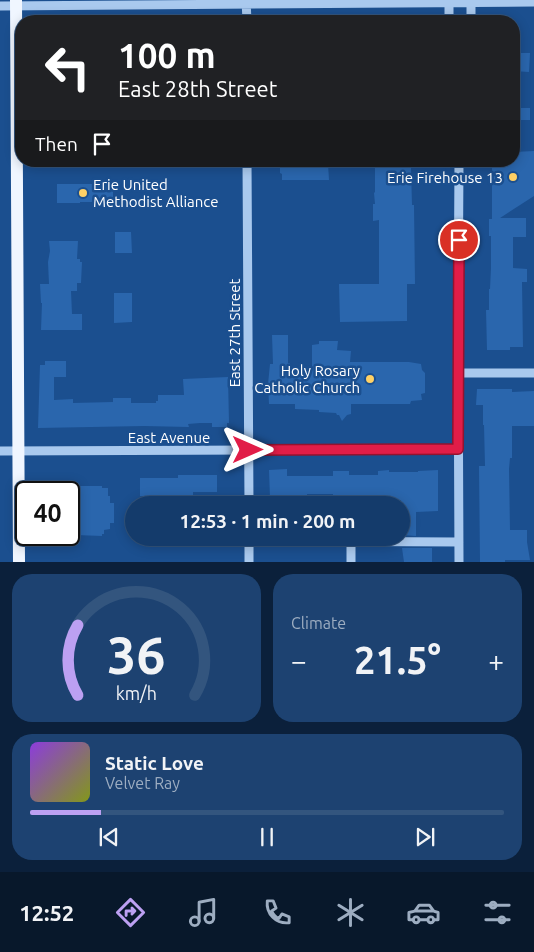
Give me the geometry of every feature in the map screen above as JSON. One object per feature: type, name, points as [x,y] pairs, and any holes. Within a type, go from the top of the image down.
[{"type":"main road","points":[[17,167],[18,562]]},
{"type":"street","points":[[448,1],[448,15]]},
{"type":"street","points":[[471,1],[471,15]]},
{"type":"street","points":[[0,6],[16,3],[129,2],[534,2]]},
{"type":"street","points":[[246,2],[247,15]]},
{"type":"street","name":"East 27th Street","points":[[247,167],[249,496]]},
{"type":"street","points":[[459,167],[459,562]]},
{"type":"street","points":[[458,373],[534,373]]},
{"type":"street","name":"East Avenue","points":[[0,451],[458,449]]},
{"type":"street","points":[[410,542],[459,542]]},
{"type":"street","points":[[249,546],[249,562]]},
{"type":"street","points":[[351,546],[351,562]]},
{"type":"building","points":[[520,53],[530,53],[529,72],[520,71]]},
{"type":"building","points":[[520,108],[530,108],[530,120],[520,120]]},
{"type":"building","points":[[534,151],[534,196],[500,218],[526,218],[526,237],[513,237],[513,268],[527,269],[527,282],[522,282],[523,347],[510,347],[510,350],[487,350],[486,310],[489,310],[491,268],[489,219],[492,219],[492,167],[520,167],[520,152]]},
{"type":"building","points":[[280,167],[328,167],[329,180],[282,180],[282,174],[280,173]]},
{"type":"building","points":[[375,168],[411,168],[412,205],[414,205],[415,284],[407,284],[407,321],[340,322],[339,284],[379,284],[379,220],[373,221],[373,204],[375,204]]},
{"type":"building","points":[[57,184],[111,184],[111,187],[113,187],[113,202],[57,203]]},
{"type":"building","points":[[115,232],[131,232],[132,253],[115,253]]},
{"type":"building","points":[[49,241],[78,241],[77,259],[80,259],[80,262],[82,262],[81,283],[77,283],[77,291],[71,291],[72,314],[82,314],[82,330],[41,330],[42,303],[40,284],[49,284]]},
{"type":"building","points":[[114,293],[132,293],[132,322],[114,323]]},
{"type":"building","name":"Holy Rosary Catholic Church","points":[[272,335],[288,335],[289,374],[312,373],[312,345],[319,344],[319,341],[338,341],[337,350],[351,351],[350,362],[409,362],[421,364],[422,370],[425,373],[425,393],[421,394],[422,400],[411,401],[410,404],[351,404],[351,414],[347,415],[342,421],[336,413],[295,409],[295,404],[269,404],[270,364],[273,364]]},
{"type":"building","points":[[45,361],[66,361],[66,377],[54,377],[54,400],[73,399],[73,403],[113,402],[113,398],[131,398],[131,403],[156,403],[158,395],[184,395],[183,379],[228,377],[229,423],[227,423],[227,427],[212,427],[212,423],[200,423],[188,424],[189,427],[38,428],[40,365],[45,365]]},
{"type":"building","points":[[477,389],[512,389],[512,392],[534,391],[534,426],[512,426],[512,458],[510,458],[509,469],[510,530],[527,530],[530,560],[480,562],[479,466],[485,466],[483,405],[476,405]]},
{"type":"building","points":[[287,469],[287,476],[333,476],[333,471],[349,471],[349,475],[378,475],[378,471],[389,470],[389,472],[438,470],[438,511],[416,512],[416,536],[410,536],[410,496],[307,494],[307,496],[270,496],[269,470]]},
{"type":"building","points":[[178,475],[217,475],[217,492],[193,492],[193,496],[140,496],[140,478],[178,478]]},
{"type":"building","points":[[80,486],[102,486],[102,488],[108,488],[110,503],[114,503],[114,523],[110,523],[110,529],[104,530],[102,536],[80,535]]},
{"type":"building","points":[[402,548],[432,548],[432,562],[404,562]]},
{"type":"place","name":"Erie Firehouse 13","points":[[513,177]]},
{"type":"place","name":"Erie United Methodist Alliance","points":[[83,193]]},
{"type":"place","name":"Holy Rosary Catholic Church","points":[[370,379]]},
{"type":"route","points":[[248,450],[458,449],[459,240]]}]
